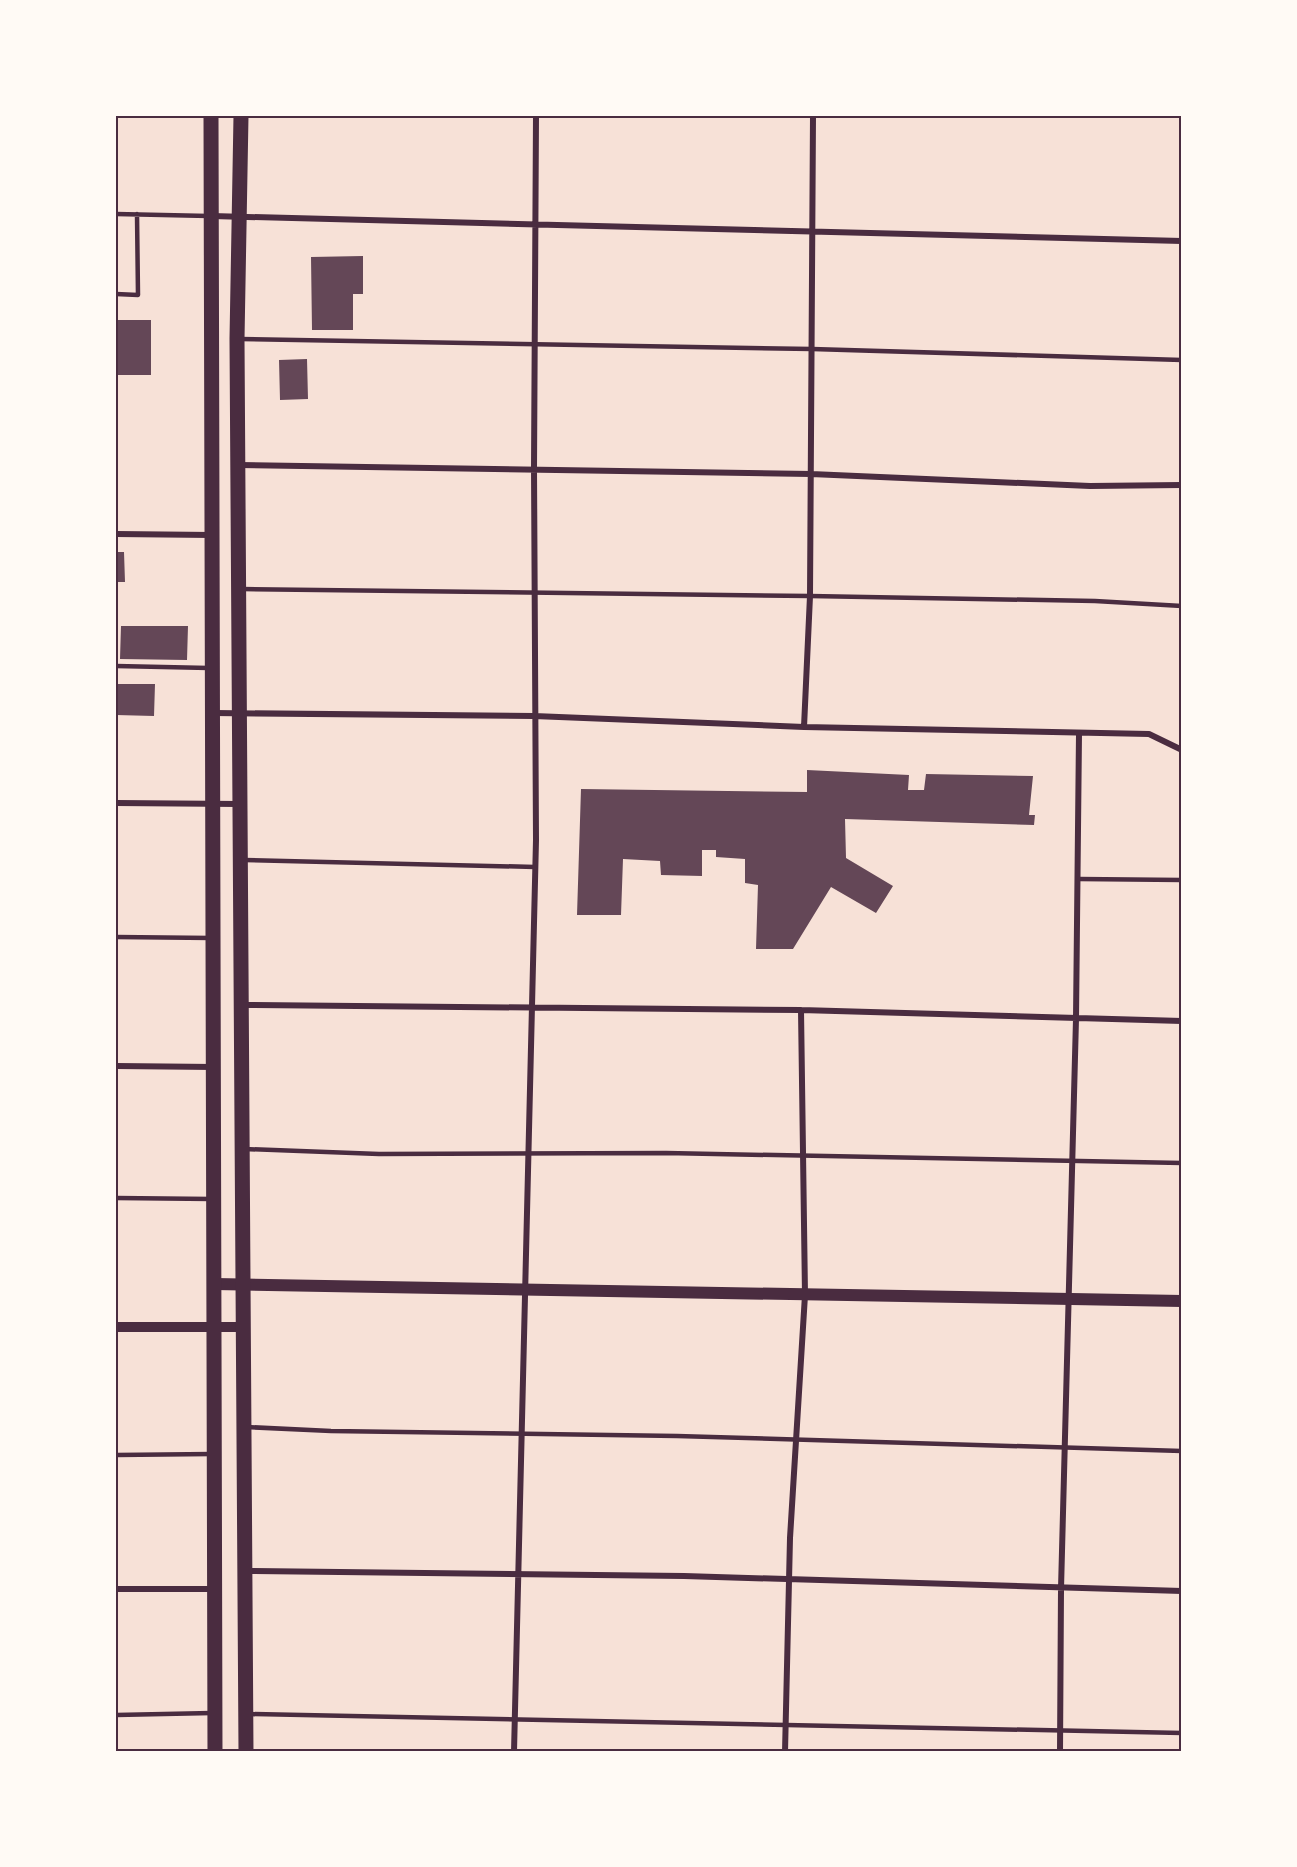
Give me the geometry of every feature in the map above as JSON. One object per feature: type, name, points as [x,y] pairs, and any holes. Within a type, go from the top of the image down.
[{"type":"highway","points":[[211,116],[215,1752]]},
{"type":"highway","points":[[241,116],[237,339],[243,1571],[246,1752]]},
{"type":"main road","points":[[215,1284],[1182,1301]]},
{"type":"street","points":[[514,1752],[530,1154],[535,867],[536,116]]},
{"type":"street","points":[[804,727],[810,596],[813,116]]},
{"type":"street","points":[[212,216],[1182,241]]},
{"type":"street","points":[[239,465],[534,468],[811,474],[1090,486],[1182,485]]},
{"type":"street","points":[[116,534],[212,535]]},
{"type":"street","points":[[212,713],[534,716],[804,727],[1149,734],[1182,750]]},
{"type":"street","points":[[1060,1752],[1061,1589],[1079,879],[1079,734]]},
{"type":"street","points":[[116,803],[240,804]]},
{"type":"street","points":[[242,1005],[801,1010],[1182,1021]]},
{"type":"street","points":[[785,1752],[789,1580],[805,1295],[801,1010]]},
{"type":"street","points":[[116,1066],[214,1067]]},
{"type":"street","points":[[116,1327],[243,1327]]},
{"type":"street","points":[[243,1571],[520,1573],[1182,1591]]},
{"type":"street","points":[[116,1589],[216,1589]]},
{"type":"lane","points":[[116,214],[212,216]]},
{"type":"lane","points":[[116,294],[138,294],[137,214]]},
{"type":"lane","points":[[237,339],[812,349],[1182,360]]},
{"type":"lane","points":[[238,589],[534,591],[1095,601],[1182,606]]},
{"type":"lane","points":[[116,666],[212,668]]},
{"type":"lane","points":[[241,860],[535,867]]},
{"type":"lane","points":[[1079,879],[1182,880]]},
{"type":"lane","points":[[116,937],[213,938]]},
{"type":"lane","points":[[241,1149],[379,1154],[803,1155],[1182,1163]]},
{"type":"lane","points":[[116,1198],[215,1199]]},
{"type":"lane","points":[[243,1426],[331,1431],[1065,1446],[1182,1451]]},
{"type":"lane","points":[[116,1455],[215,1454]]},
{"type":"lane","points":[[116,1715],[216,1713]]},
{"type":"lane","points":[[245,1714],[1182,1733]]},
{"type":"building","points":[[363,256],[363,294],[353,294],[353,330],[312,330],[311,257]]},
{"type":"building","points":[[116,320],[151,320],[151,375],[116,375]]},
{"type":"building","points":[[307,359],[308,399],[280,400],[279,360]]},
{"type":"building","points":[[116,552],[124,552],[125,582],[116,582]]},
{"type":"building","points":[[121,626],[188,626],[187,660],[120,659]]},
{"type":"building","points":[[116,684],[155,684],[154,716],[116,715]]},
{"type":"building","points":[[807,770],[909,775],[908,790],[924,790],[926,774],[1033,776],[1029,815],[1035,815],[1034,825],[845,819],[846,858],[893,886],[876,913],[831,887],[793,949],[756,949],[758,885],[745,883],[745,859],[716,857],[716,850],[702,850],[702,876],[661,875],[660,861],[623,859],[621,915],[577,915],[581,789],[807,792]]}]
